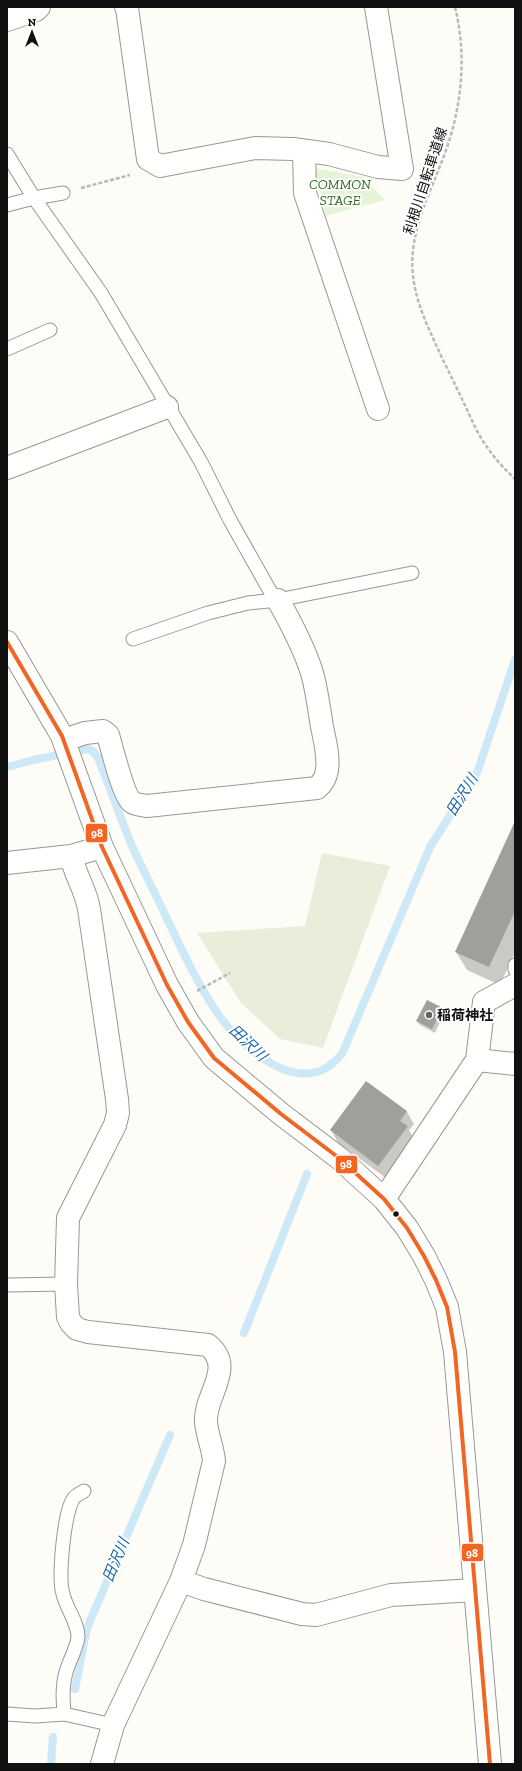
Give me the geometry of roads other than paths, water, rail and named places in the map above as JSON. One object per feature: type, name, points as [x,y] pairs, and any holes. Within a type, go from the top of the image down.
[{"type":"street","points":[[7,20],[36,10],[39,7]]},
{"type":"street","points":[[126,7],[148,159],[160,166],[255,148],[330,154],[378,167],[402,169],[376,7]]},
{"type":"street","points":[[304,151],[305,193],[378,409]]},
{"type":"street","points":[[7,468],[167,406]]},
{"type":"street","points":[[64,740],[93,732],[103,731],[108,735],[126,793],[133,803],[147,806],[317,788],[322,784],[327,769],[327,756],[318,701],[312,673],[298,636],[278,600]]},
{"type":"street","points":[[7,642],[64,740],[102,847],[167,984],[188,1022],[214,1058],[281,1114],[339,1158],[384,1199],[407,1228],[424,1256],[446,1307],[455,1352],[490,1764]]},
{"type":"street","points":[[7,863],[71,856],[102,847]]},
{"type":"street","points":[[71,856],[74,871],[87,896],[118,1113],[115,1125],[68,1218],[66,1284],[68,1317],[77,1329],[208,1345],[217,1352],[220,1361],[219,1372],[206,1412],[206,1422],[213,1450],[214,1461],[194,1545],[181,1581],[113,1725],[102,1764]]},
{"type":"street","points":[[384,1199],[477,1060],[484,1002],[515,985]]},
{"type":"street","points":[[477,1060],[515,1064]]},
{"type":"street","points":[[181,1581],[204,1589],[302,1614],[316,1615],[391,1595],[475,1590]]},
{"type":"lane","points":[[7,154],[34,198],[101,293],[201,462],[230,520],[270,591],[278,600]]},
{"type":"lane","points":[[7,205],[63,193]]},
{"type":"lane","points":[[7,349],[50,330]]},
{"type":"lane","points":[[133,639],[208,613],[248,603],[278,600],[412,572]]},
{"type":"lane","points":[[515,965],[515,970]]},
{"type":"lane","points":[[7,1285],[66,1284]]},
{"type":"lane","points":[[64,1714],[62,1694],[66,1672],[78,1638],[76,1624],[62,1593],[60,1577],[68,1511],[74,1497],[84,1491]]},
{"type":"lane","points":[[7,1714],[36,1716],[64,1714],[113,1725]]},
{"type":"waterway","name":"田沢川","points":[[7,767],[33,760],[89,749],[94,752],[98,758],[132,846],[192,969],[218,1014],[237,1037],[249,1048],[276,1066],[291,1072],[306,1073],[320,1071],[329,1066],[342,1054],[430,847],[477,773],[515,660]]},
{"type":"waterway","name":"田沢川","points":[[244,1333],[307,1174]]},
{"type":"waterway","name":"田沢川","points":[[75,1689],[87,1628],[170,1435]]},
{"type":"waterway","name":"田沢川","points":[[51,1764],[53,1737]]},
{"type":"place","name":"稲荷神社","points":[[429,1015]]},
{"type":"park label","name":"COMMON STAGE","points":[[340,192]]}]
